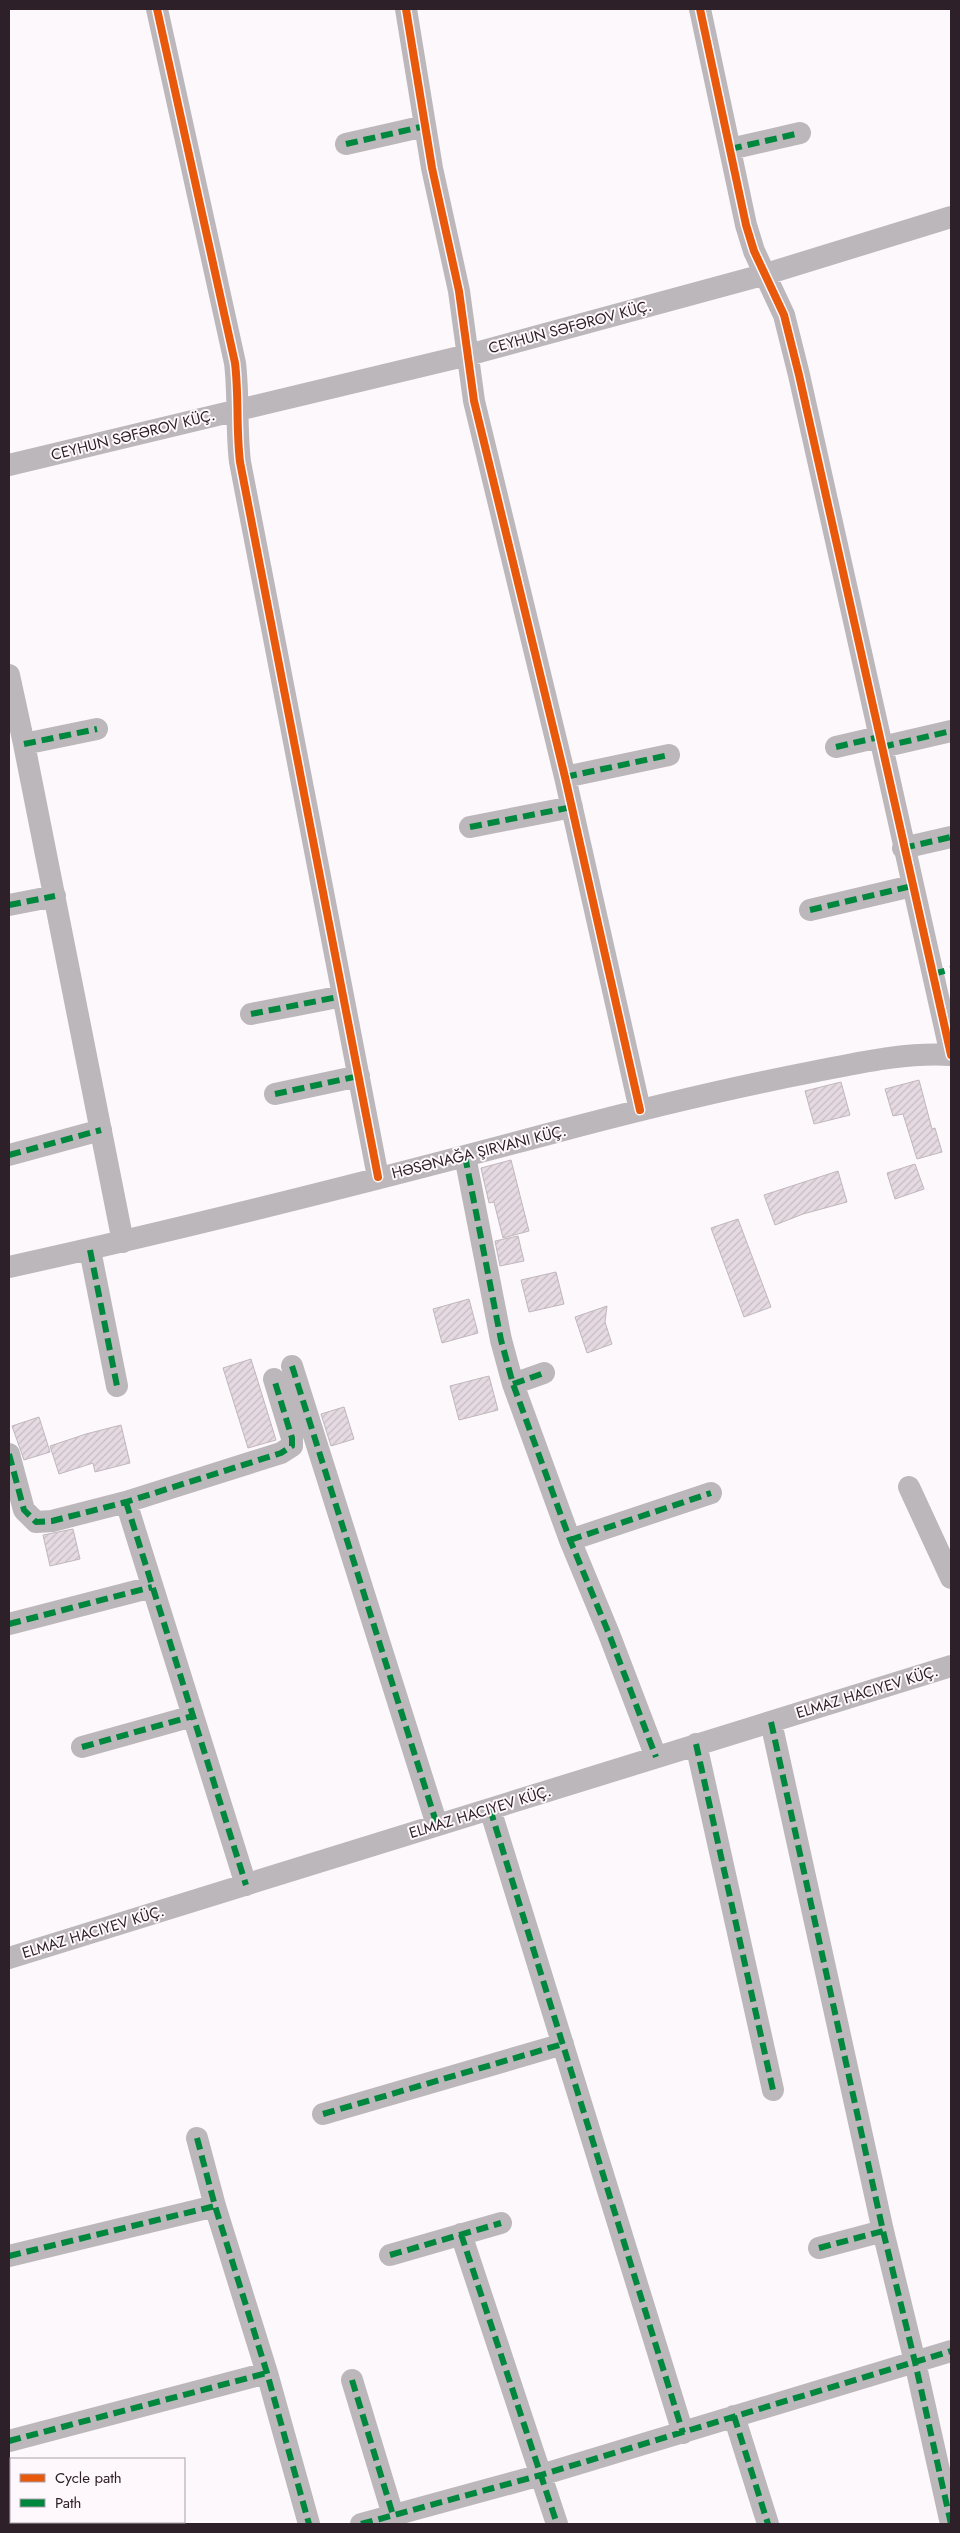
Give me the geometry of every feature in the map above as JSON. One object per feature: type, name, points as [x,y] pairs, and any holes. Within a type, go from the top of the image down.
[{"type":"street","points":[[157,9],[235,363],[238,409],[237,434],[240,462],[378,1177]]},
{"type":"street","points":[[406,9],[432,168],[459,291],[474,401],[565,776],[640,1110]]},
{"type":"street","points":[[700,9],[746,225],[784,315],[799,375],[912,886],[942,971],[951,1055]]},
{"type":"street","points":[[346,144],[425,126]]},
{"type":"street","points":[[730,149],[800,133]]},
{"type":"street","name":"CEYHUN SƏFƏROV KÜÇ.","points":[[9,465],[238,409],[468,356],[766,274],[951,216]]},
{"type":"street","points":[[9,675],[55,896],[123,1242]]},
{"type":"street","points":[[24,744],[97,729]]},
{"type":"street","points":[[836,747],[951,731]]},
{"type":"street","points":[[565,776],[669,755]]},
{"type":"street","points":[[470,827],[572,807]]},
{"type":"street","points":[[904,848],[951,837]]},
{"type":"street","points":[[810,910],[912,886]]},
{"type":"street","points":[[9,905],[55,896]]},
{"type":"street","points":[[252,1014],[343,996]]},
{"type":"street","name":"HƏSƏNAĞA ŞIRVANI KÜÇ.","points":[[9,1267],[123,1242],[749,1084],[892,1057],[921,1053],[951,1055]]},
{"type":"street","points":[[275,1094],[359,1076]]},
{"type":"street","points":[[9,1156],[101,1130]]},
{"type":"street","points":[[465,1156],[501,1340],[513,1384],[570,1540],[609,1634],[656,1757]]},
{"type":"street","points":[[90,1250],[116,1386]]},
{"type":"street","points":[[513,1384],[544,1372]]},
{"type":"street","points":[[9,1454],[24,1510],[36,1522],[52,1521],[126,1502],[281,1453],[292,1446],[283,1373],[437,1825]]},
{"type":"street","points":[[908,1487],[951,1578]]},
{"type":"street","points":[[570,1540],[711,1493]]},
{"type":"street","points":[[126,1502],[246,1885]]},
{"type":"street","points":[[9,1624],[152,1587]]},
{"type":"street","points":[[9,1958],[951,1666]]},
{"type":"street","points":[[82,1747],[193,1716]]},
{"type":"street","points":[[771,1722],[883,2231],[915,2362],[951,2524]]},
{"type":"street","points":[[696,1744],[773,2090]]},
{"type":"street","points":[[490,1809],[683,2432]]},
{"type":"street","points":[[323,2114],[563,2044]]},
{"type":"street","points":[[198,2138],[215,2206],[267,2374],[309,2524]]},
{"type":"street","points":[[9,2256],[215,2206]]},
{"type":"street","points":[[390,2255],[501,2223]]},
{"type":"street","points":[[819,2248],[883,2231]]},
{"type":"street","points":[[461,2234],[557,2524]]},
{"type":"street","points":[[361,2524],[541,2475],[951,2351]]},
{"type":"street","points":[[9,2441],[267,2374]]},
{"type":"street","points":[[352,2380],[393,2515]]},
{"type":"street","points":[[734,2416],[768,2524]]},
{"type":"building","points":[[919,1080],[932,1129],[935,1128],[942,1152],[917,1159],[903,1114],[893,1116],[885,1089]]},
{"type":"building","points":[[841,1082],[850,1115],[814,1124],[805,1091]]},
{"type":"building","points":[[511,1160],[529,1231],[503,1238],[494,1202],[489,1203],[481,1168]]},
{"type":"building","points":[[915,1164],[924,1189],[895,1199],[887,1173]]},
{"type":"building","points":[[838,1171],[847,1202],[803,1214],[775,1225],[764,1195]]},
{"type":"building","points":[[738,1219],[771,1307],[744,1317],[711,1228]]},
{"type":"building","points":[[518,1236],[524,1261],[500,1266],[495,1241]]},
{"type":"building","points":[[556,1272],[564,1304],[529,1312],[521,1280]]},
{"type":"building","points":[[469,1299],[478,1333],[442,1343],[433,1309]]},
{"type":"building","points":[[607,1306],[605,1322],[612,1344],[587,1353],[575,1317]]},
{"type":"building","points":[[251,1359],[276,1440],[248,1448],[223,1368]]},
{"type":"building","points":[[489,1376],[498,1410],[459,1420],[450,1386]]},
{"type":"building","points":[[344,1407],[354,1439],[331,1446],[321,1414]]},
{"type":"building","points":[[39,1417],[50,1452],[24,1460],[12,1426]]},
{"type":"building","points":[[121,1425],[130,1463],[95,1472],[93,1463],[59,1474],[50,1446]]},
{"type":"building","points":[[73,1529],[80,1559],[50,1566],[43,1535]]},
{"type":"marked path","points":[[346,144],[425,126]]},
{"type":"marked path","points":[[730,149],[800,133]]},
{"type":"marked path","points":[[24,744],[97,729]]},
{"type":"marked path","points":[[882,747],[951,731]]},
{"type":"marked path","points":[[836,747],[879,737]]},
{"type":"marked path","points":[[565,777],[669,755]]},
{"type":"marked path","points":[[470,827],[572,807]]},
{"type":"marked path","points":[[903,848],[951,837]]},
{"type":"marked path","points":[[810,910],[912,886]]},
{"type":"marked path","points":[[9,905],[55,896]]},
{"type":"marked path","points":[[933,974],[951,969]]},
{"type":"marked path","points":[[251,1014],[343,996]]},
{"type":"marked path","points":[[275,1094],[359,1076]]},
{"type":"marked path","points":[[9,1155],[101,1130]]},
{"type":"marked path","points":[[465,1156],[501,1340],[513,1384],[570,1540],[609,1634],[656,1757]]},
{"type":"marked path","points":[[90,1250],[117,1386]]},
{"type":"marked path","points":[[292,1366],[437,1825]]},
{"type":"marked path","points":[[513,1384],[544,1373]]},
{"type":"marked path","points":[[9,1454],[24,1510],[36,1522],[52,1521],[126,1502],[281,1453],[292,1446],[292,1438],[274,1379]]},
{"type":"marked path","points":[[570,1540],[711,1493]]},
{"type":"marked path","points":[[126,1502],[246,1885]]},
{"type":"marked path","points":[[9,1624],[152,1587]]},
{"type":"marked path","points":[[82,1747],[193,1716]]},
{"type":"marked path","points":[[771,1722],[883,2231],[915,2362],[951,2524]]},
{"type":"marked path","points":[[696,1744],[773,2090]]},
{"type":"marked path","points":[[490,1809],[683,2433]]},
{"type":"marked path","points":[[323,2114],[563,2044]]},
{"type":"marked path","points":[[197,2138],[215,2206],[267,2373],[309,2524]]},
{"type":"marked path","points":[[9,2256],[215,2206]]},
{"type":"marked path","points":[[390,2255],[501,2223]]},
{"type":"marked path","points":[[819,2248],[883,2231]]},
{"type":"marked path","points":[[461,2234],[557,2524]]},
{"type":"marked path","points":[[361,2524],[541,2475],[951,2351]]},
{"type":"marked path","points":[[9,2441],[267,2373]]},
{"type":"marked path","points":[[352,2380],[393,2515]]},
{"type":"marked path","points":[[734,2416],[768,2524]]},
{"type":"cycle path","points":[[157,9],[235,363],[240,462],[378,1177]]},
{"type":"cycle path","points":[[406,9],[432,168],[459,291],[474,401],[565,777],[640,1110]]},
{"type":"cycle path","points":[[700,9],[746,225],[754,251],[784,315],[799,375],[951,1055]]}]
